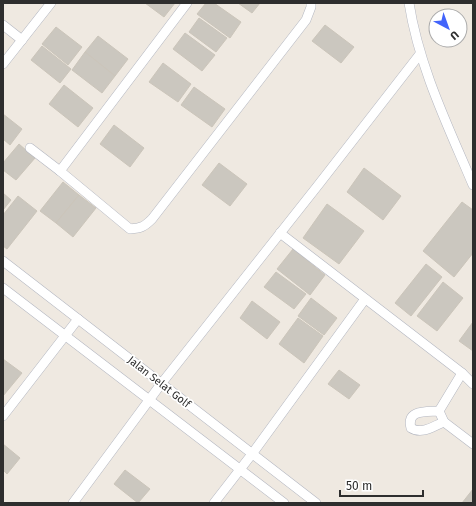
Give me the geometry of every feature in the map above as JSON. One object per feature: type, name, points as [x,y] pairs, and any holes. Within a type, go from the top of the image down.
[{"type":"street","points":[[3,64],[51,3]]},
{"type":"street","points":[[60,170],[187,3]]},
{"type":"street","points":[[30,148],[60,170],[130,229],[146,226],[306,20],[312,7],[311,3]]},
{"type":"street","points":[[409,3],[420,54],[432,90],[473,185]]},
{"type":"street","points":[[3,25],[22,40]]},
{"type":"street","points":[[73,503],[149,400],[420,54]]},
{"type":"street","points":[[280,233],[462,373],[473,384]]},
{"type":"street","name":"Jalan Selat Golf","points":[[3,261],[316,503]]},
{"type":"street","name":"Jalan Selat Golf","points":[[3,288],[284,503]]},
{"type":"street","points":[[214,503],[366,299]]},
{"type":"street","points":[[3,416],[78,319]]},
{"type":"street","points":[[439,411],[462,373]]},
{"type":"street","points":[[439,411],[444,422],[473,444]]},
{"type":"street","points":[[439,411],[419,412],[412,416],[410,422],[411,428],[416,431],[420,431],[444,422]]},
{"type":"building","points":[[145,3],[175,3],[164,17]]},
{"type":"building","points":[[206,3],[214,3],[241,22],[230,38],[197,14]]},
{"type":"building","points":[[238,3],[260,3],[252,13]]},
{"type":"building","points":[[199,18],[227,38],[216,52],[189,32]]},
{"type":"building","points":[[325,25],[354,47],[341,63],[312,41]]},
{"type":"building","points":[[56,27],[82,47],[68,65],[42,44]]},
{"type":"building","points":[[185,33],[215,55],[202,71],[173,49]]},
{"type":"building","points":[[98,36],[128,59],[115,76],[85,52]]},
{"type":"building","points":[[42,46],[71,69],[60,83],[31,60]]},
{"type":"building","points":[[85,52],[115,76],[102,93],[72,70]]},
{"type":"building","points":[[163,63],[191,84],[178,102],[149,82]]},
{"type":"building","points":[[64,85],[93,108],[78,127],[49,104]]},
{"type":"building","points":[[194,87],[225,109],[212,127],[181,105]]},
{"type":"building","points":[[3,114],[22,129],[10,145],[3,139]]},
{"type":"building","points":[[114,125],[144,148],[130,167],[100,144]]},
{"type":"building","points":[[19,144],[35,158],[16,180],[3,170],[3,163]]},
{"type":"building","points":[[219,163],[247,184],[230,206],[202,185]]},
{"type":"building","points":[[364,168],[401,196],[383,220],[347,192]]},
{"type":"building","points":[[63,182],[79,195],[56,223],[40,211]]},
{"type":"building","points":[[3,193],[11,200],[3,210]]},
{"type":"building","points":[[79,195],[96,208],[73,237],[56,223]]},
{"type":"building","points":[[18,196],[37,211],[7,249],[3,246],[3,215]]},
{"type":"building","points":[[462,202],[473,210],[473,253],[454,277],[423,251]]},
{"type":"building","points":[[327,204],[364,231],[339,264],[303,238]]},
{"type":"building","points":[[293,249],[325,275],[310,295],[277,269]]},
{"type":"building","points":[[426,264],[442,277],[411,316],[395,303]]},
{"type":"building","points":[[276,272],[306,294],[294,309],[264,287]]},
{"type":"building","points":[[443,282],[463,298],[437,331],[417,316]]},
{"type":"building","points":[[311,298],[337,318],[324,335],[298,316]]},
{"type":"building","points":[[252,301],[280,322],[267,339],[240,318]]},
{"type":"building","points":[[298,318],[323,336],[304,363],[279,344]]},
{"type":"building","points":[[473,322],[473,351],[459,341]]},
{"type":"building","points":[[3,359],[22,373],[3,396]]},
{"type":"building","points":[[339,370],[360,385],[349,399],[328,384]]},
{"type":"building","points":[[3,444],[20,458],[7,474],[3,470]]},
{"type":"building","points":[[125,470],[150,489],[138,503],[114,484]]},
{"type":"building","points":[[473,489],[473,503],[462,503]]}]
